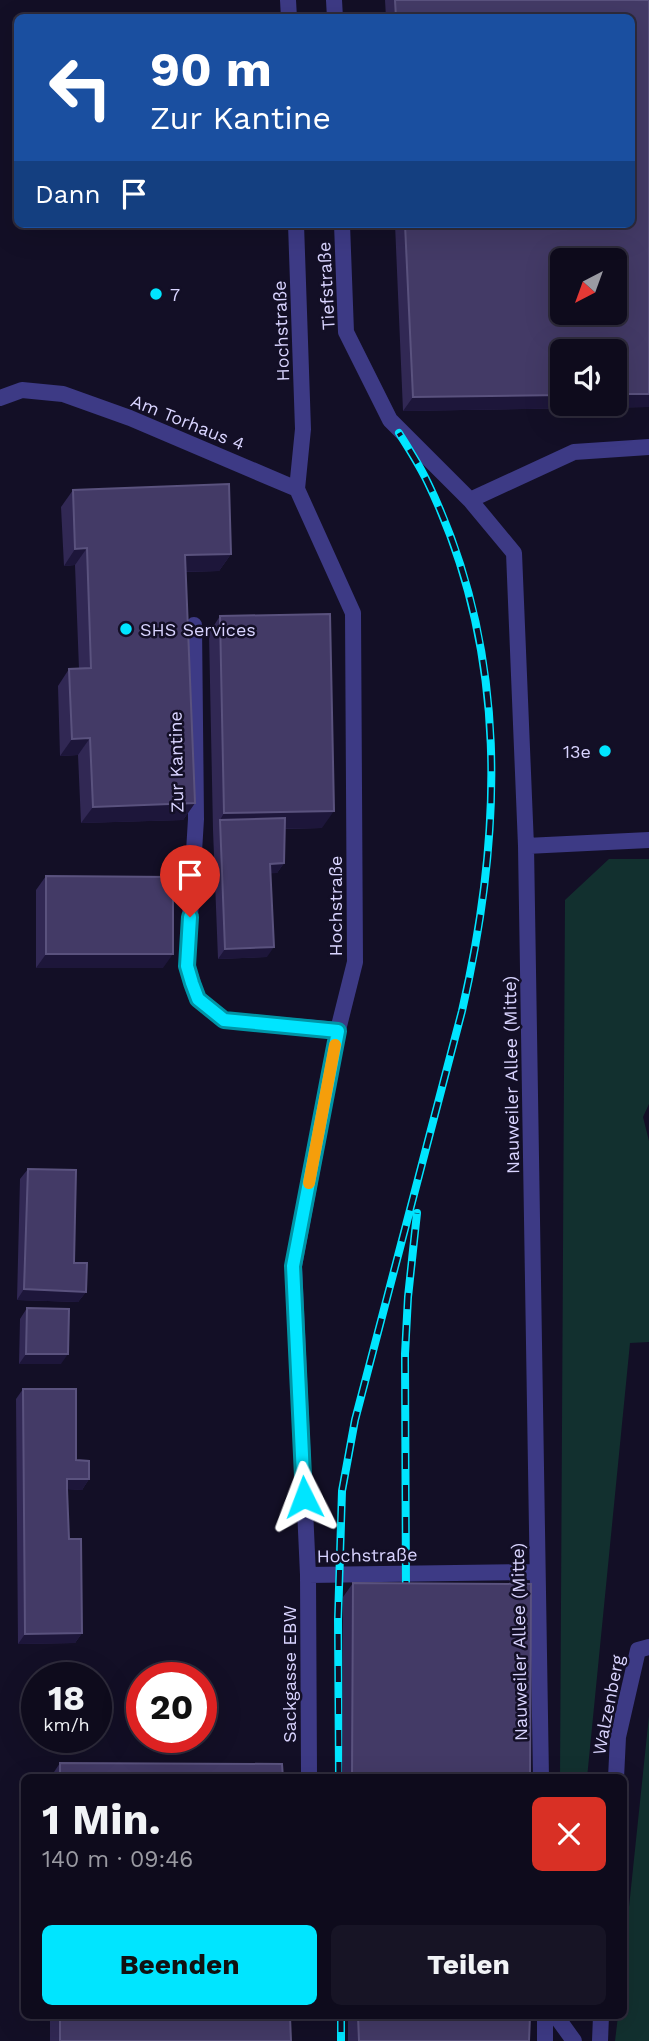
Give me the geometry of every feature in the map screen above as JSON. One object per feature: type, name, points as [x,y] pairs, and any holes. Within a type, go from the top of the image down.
[{"type":"lane","name":"Hochstraße","points":[[296,228],[303,429],[297,489],[353,613],[355,962],[338,1031],[293,1266],[308,1575],[537,1572]]},
{"type":"lane","name":"Tiefstraße","points":[[342,228],[346,332],[390,420]]},
{"type":"lane","name":"Am Torhaus 4","points":[[0,398],[22,390],[63,394],[130,418],[297,489]]},
{"type":"lane","name":"Nauweiler Allee (Mitte)","points":[[390,420],[470,500],[514,553],[526,846],[541,1774]]},
{"type":"lane","points":[[470,500],[574,452],[649,447]]},
{"type":"lane","name":"Zur Kantine","points":[[194,625],[196,820],[187,966],[198,999],[224,1020],[338,1031]]},
{"type":"lane","points":[[526,846],[649,840]]},
{"type":"lane","name":"Sackgasse EBW","points":[[308,1575],[309,1774]]},
{"type":"lane","name":"Walzenberg","points":[[616,1774],[618,1737],[638,1650],[649,1647]]},
{"type":"lane","points":[[545,2019],[545,2041]]},
{"type":"lane","points":[[558,2019],[574,2041]]},
{"type":"lane","points":[[600,2041],[601,2019]]},
{"type":"green space","points":[[609,859],[649,859],[649,1104],[643,1117],[649,1141],[649,1342],[630,1343],[587,1774],[560,1774],[565,900]]},
{"type":"green space","points":[[649,1716],[649,2041],[615,2041],[618,2019],[627,2019],[627,1926]]},
{"type":"building","points":[[395,0],[649,0],[649,394],[627,394],[627,339],[550,339],[550,395],[413,397],[405,228],[635,228],[635,14],[396,14]]},
{"type":"building","name":"SHS Services","points":[[229,484],[231,554],[185,555],[195,803],[93,807],[90,738],[72,739],[69,669],[91,668],[87,548],[75,549],[73,490]]},
{"type":"building","points":[[330,614],[334,811],[224,813],[220,616]]},
{"type":"building","points":[[285,818],[284,863],[270,864],[274,947],[225,949],[220,820]]},
{"type":"building","points":[[46,876],[173,877],[173,954],[46,954]]},
{"type":"building","points":[[28,1169],[76,1170],[74,1263],[87,1263],[86,1292],[24,1289]]},
{"type":"building","points":[[27,1308],[69,1309],[68,1354],[26,1354]]},
{"type":"building","points":[[23,1389],[76,1389],[76,1460],[89,1461],[89,1479],[67,1479],[67,1489],[69,1539],[81,1539],[82,1633],[25,1634]]},
{"type":"building","points":[[353,1583],[531,1584],[530,1774],[352,1774]]},
{"type":"building","points":[[60,1763],[282,1764],[283,1774],[60,1774]]},
{"type":"building","points":[[60,2019],[290,2019],[291,2041],[60,2041]]},
{"type":"building","points":[[358,2019],[530,2019],[529,2041],[359,2041]]},
{"type":"railway","points":[[339,1774],[338,1620],[342,1491],[355,1420],[462,1011],[476,944],[491,810],[491,743],[485,677],[473,612],[454,547],[428,483],[399,433]]},
{"type":"railway","points":[[406,1597],[405,1354],[417,1213]]},
{"type":"railway","points":[[341,2019],[341,2041]]},
{"type":"slow traffic","points":[[309,1183],[335,1045]]},
{"type":"place","name":"7","points":[[156,294]]},
{"type":"place","name":"SHS Services","points":[[126,629]]},
{"type":"place","name":"13e","points":[[605,751]]},
{"type":"route","points":[[190,917],[187,966],[192,983],[198,999],[224,1020],[338,1031],[293,1266],[304,1497]]}]
